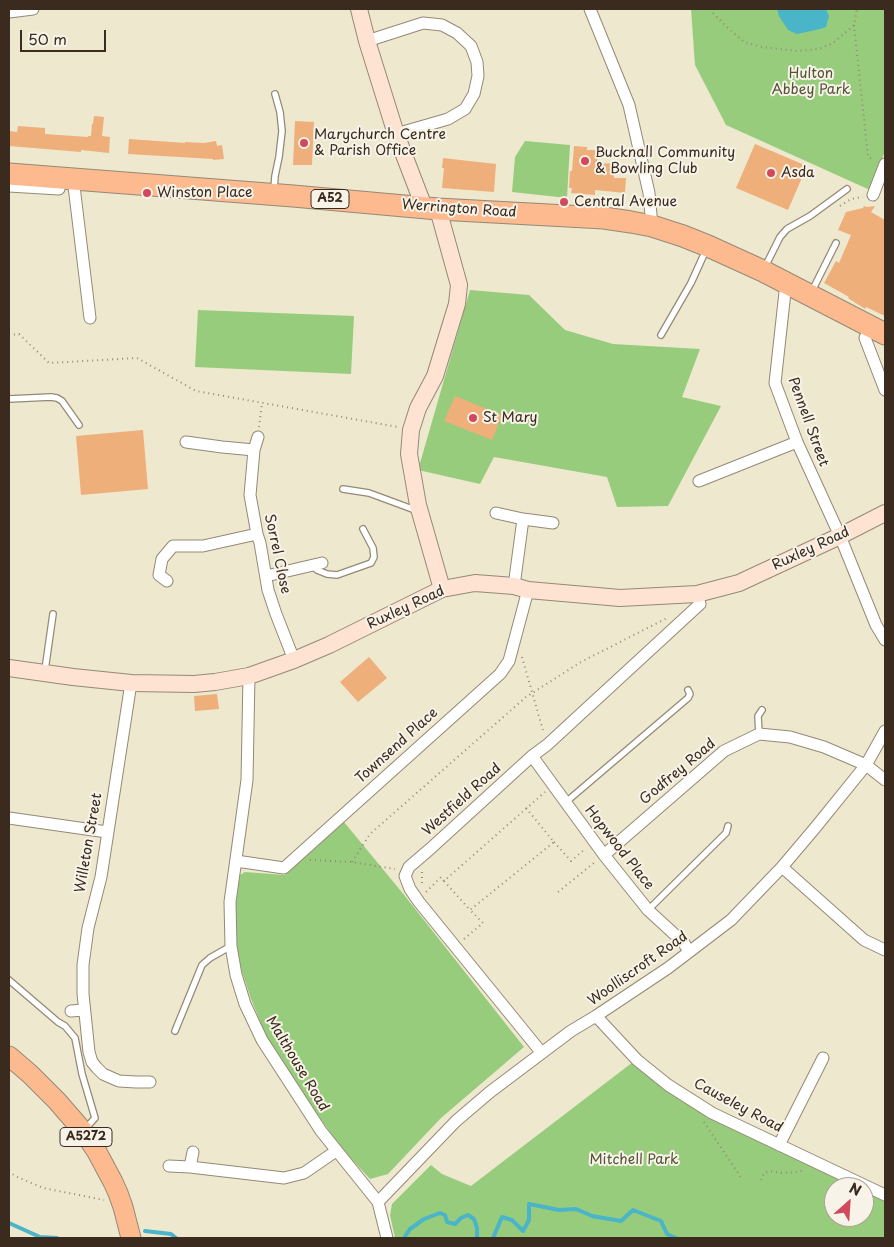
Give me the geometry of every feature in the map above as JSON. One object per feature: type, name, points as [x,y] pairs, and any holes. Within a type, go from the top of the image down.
[{"type":"highway","name":"Werrington Road","points":[[9,174],[33,182],[273,194],[431,208],[604,218],[652,226],[708,246],[786,283],[877,330]]},
{"type":"main road","name":"A5272","points":[[9,1056],[57,1101],[97,1152],[118,1193],[131,1238]]},
{"type":"street","points":[[9,12],[33,9]]},
{"type":"street","points":[[359,9],[396,134],[431,208],[459,285],[457,304],[435,376],[418,408],[411,430],[408,454],[420,512],[442,589]]},
{"type":"street","points":[[590,9],[629,105],[648,193],[652,226]]},
{"type":"street","points":[[367,41],[423,23],[442,25],[457,33],[471,46],[477,62],[478,76],[474,94],[464,109],[448,119],[396,134]]},
{"type":"street","points":[[873,195],[885,164]]},
{"type":"street","points":[[9,186],[33,182]]},
{"type":"street","points":[[66,184],[90,318]]},
{"type":"street","name":"Pennell Street","points":[[786,283],[775,383],[796,442],[840,536],[876,625],[885,640]]},
{"type":"street","points":[[877,330],[866,338],[885,390]]},
{"type":"street","name":"Sorrel Close","points":[[258,437],[254,450],[250,495],[268,590],[294,660]]},
{"type":"street","points":[[186,442],[254,450]]},
{"type":"street","points":[[699,481],[796,442]]},
{"type":"street","points":[[496,513],[553,523]]},
{"type":"street","name":"Ruxley Road","points":[[9,668],[131,682],[194,684],[215,682],[249,676],[294,660],[329,645],[442,589],[475,583],[620,598],[697,594],[739,582],[885,514]]},
{"type":"street","name":"Townsend Place","points":[[236,861],[284,868],[500,674],[509,661],[516,635],[521,588],[524,519]]},
{"type":"street","points":[[167,581],[159,575],[162,559],[173,546],[203,546],[257,534]]},
{"type":"street","points":[[266,576],[317,564]]},
{"type":"street","name":"Westfield Road","points":[[407,872],[409,867],[532,756],[547,745],[700,604],[697,594]]},
{"type":"street","name":"Malthouse Road","points":[[249,676],[247,780],[230,902],[231,946],[236,975],[245,1004],[262,1040],[321,1131],[378,1202],[387,1238]]},
{"type":"street","name":"Willeton Street","points":[[131,682],[101,876],[88,928],[83,964],[83,994],[89,1052],[92,1062],[103,1074],[136,1087],[150,1082]]},
{"type":"street","name":"Woolliscroft Road","points":[[378,1202],[456,1121],[490,1092],[570,1031],[668,968],[731,920],[782,867],[866,765],[885,732]]},
{"type":"street","points":[[759,734],[790,737],[824,747],[866,765],[885,780]]},
{"type":"street","name":"Godfrey Road","points":[[604,856],[724,751],[759,734]]},
{"type":"street","name":"Hopwood Place","points":[[532,756],[604,856],[648,910],[684,943],[689,952]]},
{"type":"street","points":[[9,818],[107,832]]},
{"type":"street","points":[[782,867],[864,940],[885,950]]},
{"type":"street","points":[[407,872],[405,876],[410,890],[541,1052]]},
{"type":"street","points":[[71,1011],[84,1010]]},
{"type":"street","name":"Causeley Road","points":[[596,1016],[637,1060],[668,1085],[697,1104],[779,1146],[885,1195]]},
{"type":"street","points":[[779,1146],[823,1058]]},
{"type":"street","points":[[169,1166],[284,1178],[304,1173],[336,1151]]},
{"type":"street","points":[[190,1167],[193,1152]]},
{"type":"lane","points":[[273,194],[282,131],[280,112],[275,94]]},
{"type":"lane","points":[[763,272],[780,237],[787,229],[810,216],[847,189]]},
{"type":"lane","points":[[810,295],[836,243]]},
{"type":"lane","points":[[661,335],[691,283],[708,246]]},
{"type":"lane","points":[[9,399],[57,398],[62,400],[79,425]]},
{"type":"lane","points":[[343,489],[369,493],[420,512]]},
{"type":"lane","points":[[317,564],[317,570],[337,575],[371,563],[374,557],[373,548],[363,529]]},
{"type":"lane","points":[[44,673],[53,614]]},
{"type":"lane","points":[[566,802],[688,698],[690,694],[688,690]]},
{"type":"lane","points":[[759,734],[758,716],[762,710]]},
{"type":"lane","points":[[648,910],[726,833],[728,826]]},
{"type":"lane","points":[[175,1031],[202,965],[231,946]]},
{"type":"lane","points":[[9,980],[65,1026],[75,1038],[82,1074],[95,1118],[82,1131]]},
{"type":"path","points":[[710,9],[744,42],[762,48],[820,49],[833,44],[854,24]]},
{"type":"path","points":[[858,9],[854,24],[868,157],[885,164]]},
{"type":"path","points":[[837,208],[851,199],[873,195]]},
{"type":"path","points":[[9,335],[19,334],[49,363],[137,358],[196,391],[411,430]]},
{"type":"path","points":[[258,437],[262,403]]},
{"type":"path","points":[[352,862],[370,834],[526,697],[581,662],[672,616]]},
{"type":"path","points":[[516,635],[547,745]]},
{"type":"path","points":[[444,881],[549,788]]},
{"type":"path","points":[[526,808],[571,862],[590,844]]},
{"type":"path","points":[[470,910],[554,842]]},
{"type":"path","points":[[558,892],[604,856]]},
{"type":"path","points":[[421,857],[422,892],[424,894],[441,878],[482,923],[456,947]]},
{"type":"path","points":[[293,860],[352,862],[407,872]]},
{"type":"path","points":[[697,1104],[701,1119],[742,1179]]},
{"type":"path","points":[[761,1180],[764,1173],[769,1171],[782,1173],[803,1170],[808,1159]]},
{"type":"path","points":[[9,1171],[15,1176],[42,1188],[111,1202],[108,1195],[118,1193]]},
{"type":"green space","name":"Hulton Abbey Park","points":[[691,9],[885,9],[885,151],[870,190],[726,125],[695,65]]},
{"type":"green space","points":[[525,141],[570,145],[567,198],[512,192],[515,157]]},
{"type":"green space","points":[[470,290],[529,295],[565,330],[613,344],[700,349],[682,397],[721,406],[668,506],[617,507],[607,477],[494,457],[480,484],[418,470]]},
{"type":"green space","points":[[198,310],[354,316],[351,374],[195,367]]},
{"type":"green space","points":[[344,822],[524,1047],[441,1118],[388,1174],[370,1179],[342,1149],[269,1043],[239,963],[236,935],[236,904],[240,875],[245,872],[285,875]]},
{"type":"green space","name":"Mitchell Park","points":[[633,1062],[663,1086],[843,1177],[824,1177],[824,1227],[874,1227],[874,1192],[885,1197],[885,1238],[395,1238],[390,1215],[392,1204],[431,1165],[442,1174],[471,1186]]},
{"type":"water","points":[[777,9],[826,9],[829,16],[826,27],[797,34],[788,30]]},
{"type":"building","points":[[94,116],[104,117],[102,136],[110,137],[109,153],[9,146],[9,131],[17,132],[18,126],[45,128],[45,134],[91,136]]},
{"type":"building","name":"Marychurch Centre & Parish Office","points":[[295,121],[314,122],[312,165],[293,165]]},
{"type":"building","points":[[129,139],[185,143],[216,141],[217,146],[222,145],[224,159],[213,160],[128,154]]},
{"type":"building","points":[[755,144],[807,166],[788,210],[736,188]]},
{"type":"building","name":"Bucknall Community & Bowling Club","points":[[574,146],[587,147],[587,150],[598,150],[597,164],[614,163],[614,178],[626,178],[625,193],[595,190],[595,195],[571,193],[572,188],[569,188],[570,171],[572,171]]},
{"type":"building","points":[[443,158],[496,164],[494,192],[442,188]]},
{"type":"building","points":[[864,206],[875,206],[871,212],[885,220],[885,316],[866,307],[865,309],[849,297],[824,283],[836,261],[839,263],[851,235],[838,230],[846,212],[863,208]]},
{"type":"building","name":"St Mary","points":[[455,396],[502,415],[492,440],[444,421]]},
{"type":"building","points":[[143,430],[148,489],[81,495],[76,436]]},
{"type":"building","points":[[369,657],[387,678],[358,702],[340,682]]},
{"type":"building","points":[[217,694],[219,709],[195,711],[194,696]]},
{"type":"waterway","points":[[493,1238],[502,1217],[512,1220],[523,1231],[529,1220],[529,1204],[559,1210],[576,1209],[592,1216],[621,1221],[633,1210],[661,1221],[667,1234],[676,1238]]},
{"type":"waterway","points":[[404,1238],[410,1229],[424,1219],[440,1213],[445,1215],[447,1222],[455,1224],[461,1218],[468,1215],[474,1219],[477,1228],[477,1238]]},
{"type":"waterway","points":[[9,1223],[40,1237],[57,1238]]},
{"type":"waterway","points":[[145,1231],[171,1234],[176,1238]]},
{"type":"place","name":"Marychurch Centre & Parish Office","points":[[304,143]]},
{"type":"place","name":"Bucknall Community & Bowling Club","points":[[585,161]]},
{"type":"place","name":"Asda","points":[[771,173]]},
{"type":"place","name":"Winston Place","points":[[147,193]]},
{"type":"place","name":"Central Avenue","points":[[564,202]]},
{"type":"place","name":"St Mary","points":[[473,418]]}]
